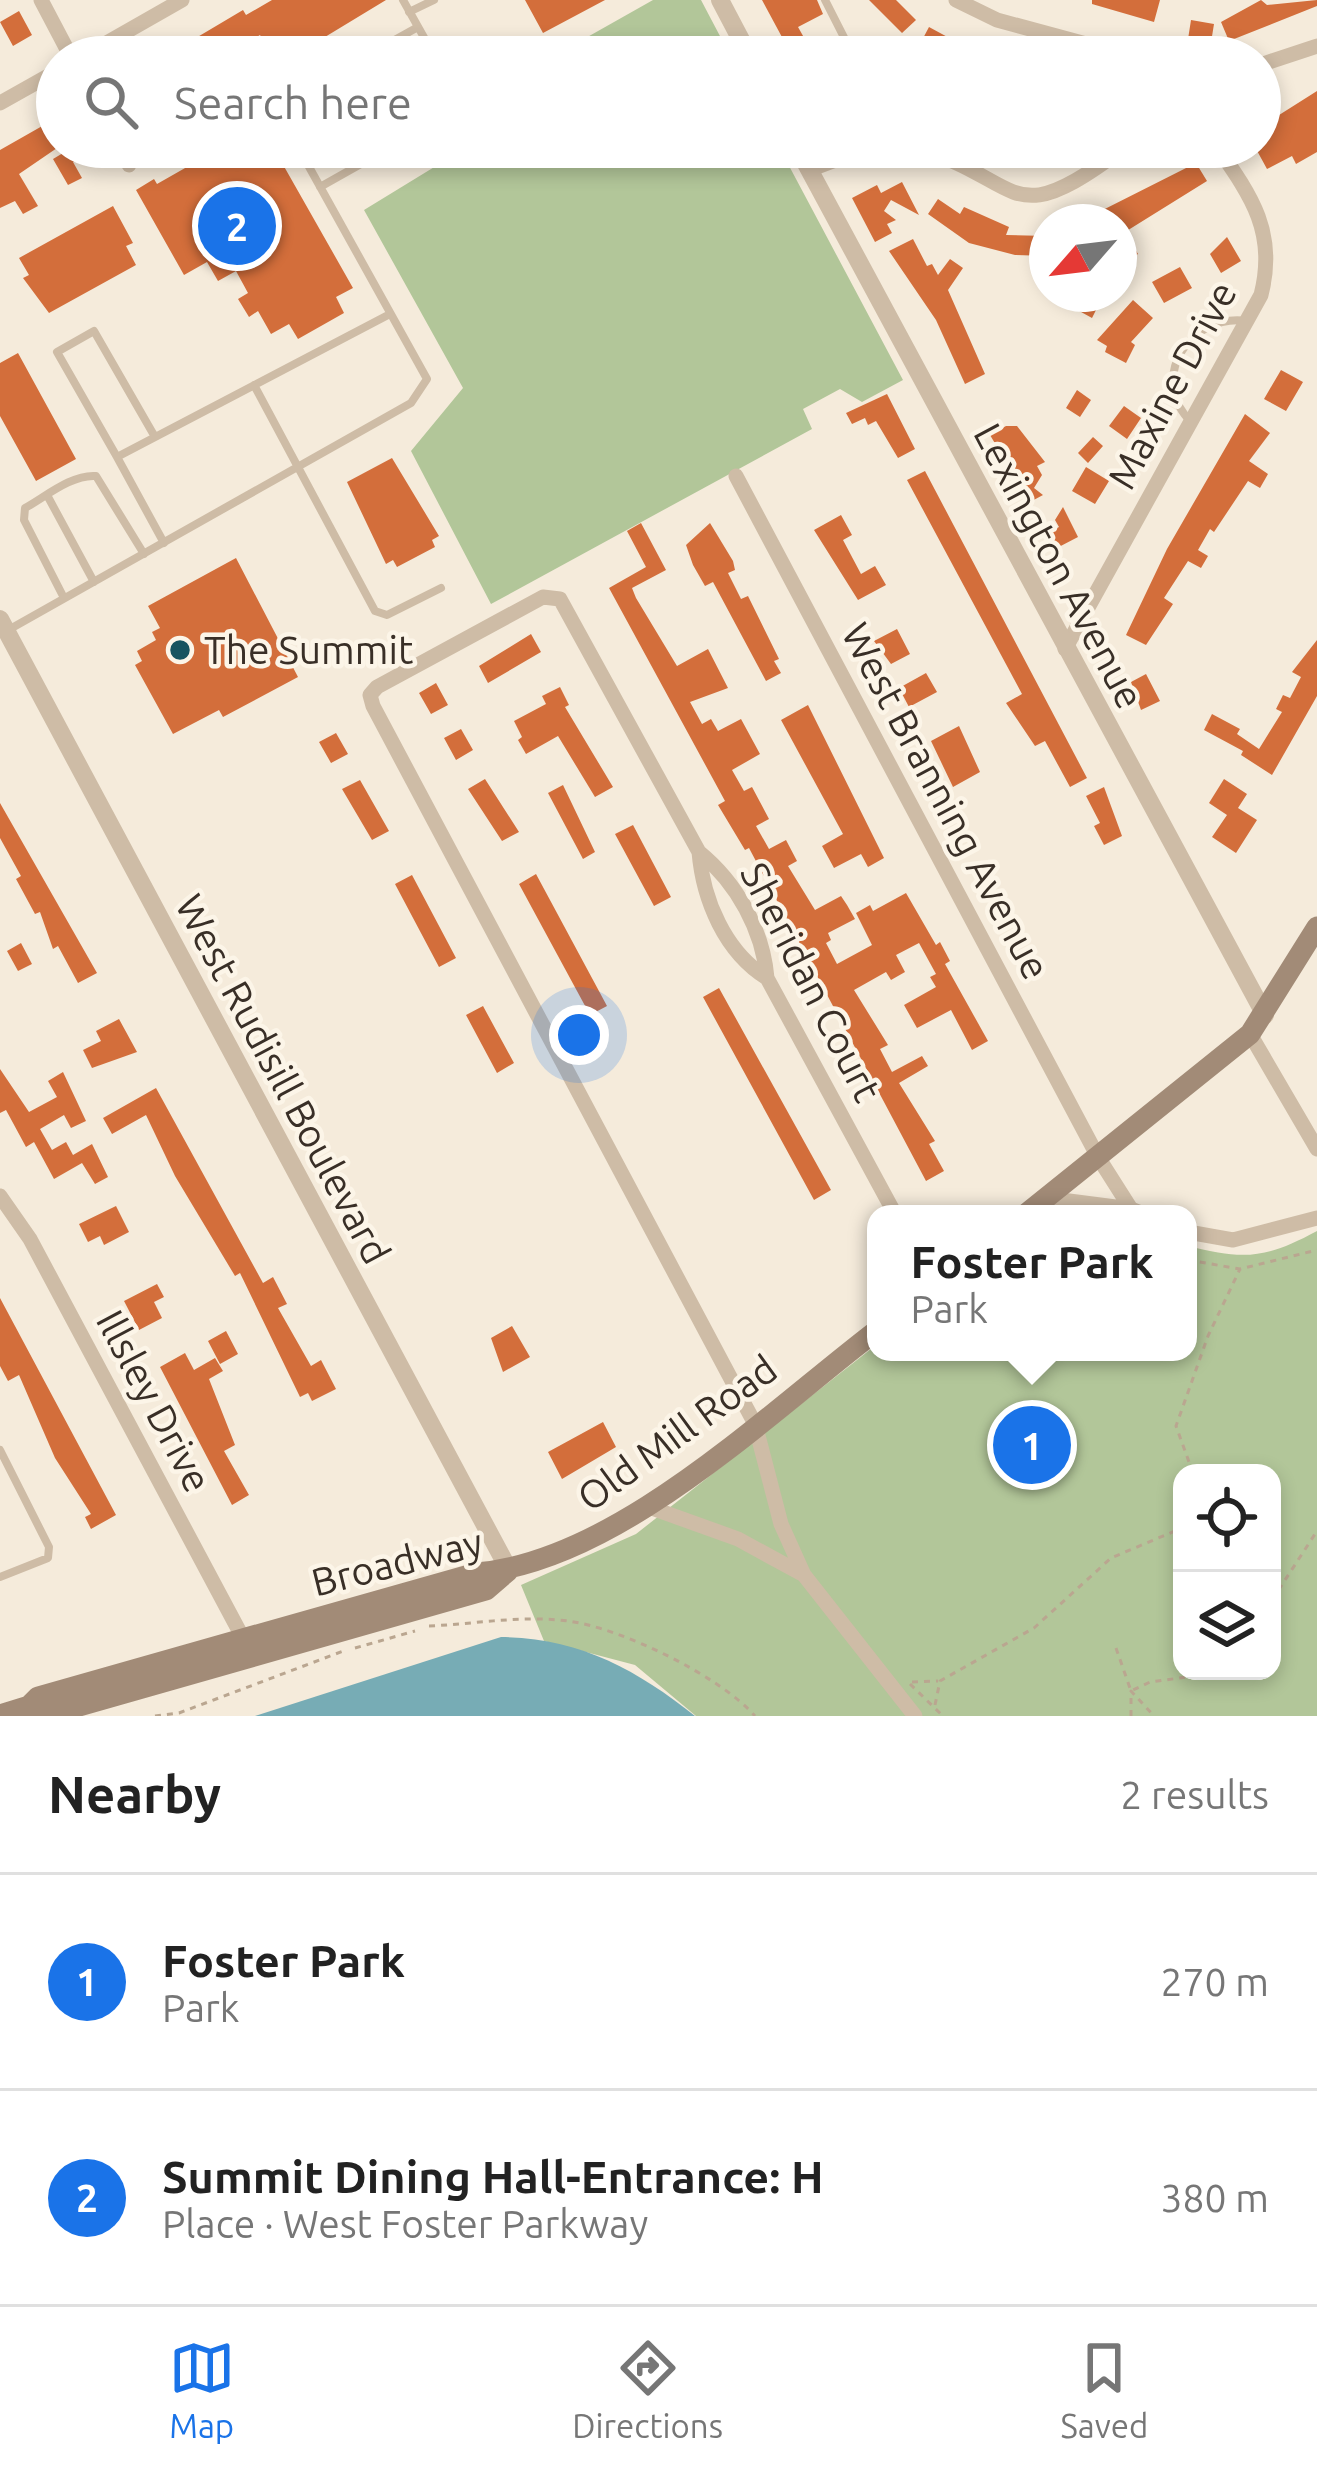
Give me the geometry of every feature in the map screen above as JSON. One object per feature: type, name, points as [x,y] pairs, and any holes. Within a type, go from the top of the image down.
[{"type":"main road","points":[[1037,1205],[1250,1034],[1317,927]]},
{"type":"main road","name":"Old Mill Road","points":[[509,1570],[590,1541],[650,1507],[867,1338]]},
{"type":"main road","name":"Broadway","points":[[0,1715],[29,1706],[38,1697],[476,1573],[509,1570]]},
{"type":"main road","name":"Broadway","points":[[29,1706],[44,1713],[65,1710],[338,1635],[486,1590],[509,1570]]},
{"type":"street","points":[[41,0],[60,36]]},
{"type":"street","points":[[119,36],[182,0]]},
{"type":"street","points":[[720,0],[739,36]]},
{"type":"street","points":[[956,0],[997,20],[1056,36]]},
{"type":"street","points":[[1281,58],[1317,46]]},
{"type":"street","points":[[0,103],[36,83]]},
{"type":"street","points":[[809,170],[814,168]]},
{"type":"street","points":[[957,168],[999,188],[1038,196],[1068,188],[1096,168]]},
{"type":"street","name":"Maxine Drive","points":[[1065,649],[1248,321],[1269,265],[1259,210],[1231,168]]},
{"type":"street","name":"Lexington Avenue","points":[[809,170],[1265,1016]]},
{"type":"street","name":"West Branning Avenue","points":[[736,476],[1098,1157],[1133,1205]]},
{"type":"street","name":"Sheridan Court","points":[[755,1424],[370,695],[543,597],[556,597],[568,608],[699,852],[730,883],[760,938],[767,978],[890,1205]]},
{"type":"street","name":"West Rudisill Boulevard","points":[[2,628],[509,1570]]},
{"type":"street","points":[[699,852],[706,896],[736,954],[767,978]]},
{"type":"street","points":[[1250,1034],[1317,1150]]},
{"type":"street","name":"Illsley Drive","points":[[0,1196],[30,1239],[244,1640]]},
{"type":"street","points":[[1046,1198],[1095,1205]]},
{"type":"street","points":[[1197,1234],[1233,1240],[1317,1218]]},
{"type":"street","points":[[755,1424],[781,1525],[804,1575],[915,1716]]},
{"type":"street","points":[[650,1507],[738,1540],[804,1575]]},
{"type":"lane","points":[[403,0],[423,36]]},
{"type":"lane","points":[[409,12],[434,0]]},
{"type":"lane","points":[[825,0],[843,36]]},
{"type":"lane","points":[[402,36],[418,27]]},
{"type":"lane","points":[[2,628],[164,543],[411,403],[427,380],[310,168]]},
{"type":"lane","points":[[320,187],[354,168]]},
{"type":"lane","points":[[117,458],[390,314]]},
{"type":"lane","points":[[1192,423],[1179,410],[1174,390],[1175,366],[1190,337],[1220,317],[1248,321]]},
{"type":"lane","points":[[154,437],[94,331],[57,352],[164,543]]},
{"type":"lane","points":[[254,385],[375,611],[387,615],[441,588]]},
{"type":"lane","points":[[64,598],[24,520],[25,508],[47,495],[84,475],[96,476],[144,554]]},
{"type":"lane","points":[[47,495],[94,581]]},
{"type":"lane","points":[[0,1450],[49,1547],[48,1558],[38,1564],[0,1576]]},
{"type":"path","points":[[1197,1262],[1240,1269],[1317,1250]]},
{"type":"path","points":[[1190,1464],[1176,1426],[1208,1336],[1240,1269]]},
{"type":"path","points":[[1281,1586],[1317,1531]]},
{"type":"path","points":[[909,1682],[940,1681],[1034,1628],[1112,1558],[1173,1532]]},
{"type":"path","points":[[155,1716],[179,1713],[350,1648],[376,1646],[428,1626],[533,1619],[572,1621],[707,1676],[755,1716]]},
{"type":"path","points":[[1116,1648],[1131,1691],[1131,1716]]},
{"type":"path","points":[[898,1672],[944,1716]]},
{"type":"path","points":[[1131,1691],[1173,1679]]},
{"type":"path","points":[[935,1705],[940,1681]]},
{"type":"path","points":[[1131,1691],[1154,1716]]},
{"type":"green space","points":[[653,0],[701,0],[720,36],[589,36]]},
{"type":"green space","points":[[433,168],[790,168],[903,380],[862,402],[840,389],[803,409],[812,429],[491,604],[411,451],[463,388],[364,210]]},
{"type":"green space","points":[[1317,1231],[1317,1716],[696,1716],[635,1665],[544,1641],[521,1585],[636,1534],[867,1352],[867,1361],[1197,1361],[1197,1248],[1254,1254]]},
{"type":"water","points":[[501,1637],[556,1643],[605,1659],[695,1716],[255,1716]]},
{"type":"building","points":[[272,0],[386,0],[327,36],[199,36],[243,10],[246,15]]},
{"type":"building","points":[[525,0],[605,0],[543,33]]},
{"type":"building","points":[[762,0],[817,0],[823,14],[798,27],[803,36],[781,36]]},
{"type":"building","points":[[869,0],[896,0],[916,20],[902,33]]},
{"type":"building","points":[[1092,0],[1160,0],[1154,22],[1092,4]]},
{"type":"building","points":[[1261,0],[1267,5],[1317,0],[1317,6],[1242,36],[1227,36],[1221,22]]},
{"type":"building","points":[[19,11],[32,35],[13,46],[0,22]]},
{"type":"building","points":[[1191,20],[1214,24],[1212,36],[1188,36]]},
{"type":"building","points":[[929,27],[946,36],[924,36]]},
{"type":"building","points":[[1317,91],[1317,152],[1296,164],[1292,156],[1281,162],[1281,114]]},
{"type":"building","points":[[36,130],[36,162],[19,174],[38,206],[23,214],[15,201],[0,208],[0,150]]},
{"type":"building","points":[[58,168],[76,168],[82,178],[68,185]]},
{"type":"building","points":[[185,168],[285,168],[353,288],[336,297],[344,313],[298,339],[289,324],[271,334],[258,311],[249,317],[238,299],[248,293],[236,271],[218,281],[207,262],[184,275],[136,190],[154,179],[157,184]]},
{"type":"building","points":[[1186,168],[1199,168],[1207,181],[1137,225],[1137,204],[1115,204]]},
{"type":"building","points":[[902,182],[919,215],[891,200],[884,211],[896,220],[887,224],[892,233],[875,242],[852,198],[877,185],[881,193]]},
{"type":"building","points":[[938,199],[960,214],[964,207],[1009,227],[1006,235],[1029,236],[1029,255],[969,243],[928,214]]},
{"type":"building","points":[[113,206],[133,243],[126,246],[136,265],[49,313],[23,278],[29,275],[19,258]]},
{"type":"building","points":[[1227,237],[1241,261],[1221,273],[1210,254]]},
{"type":"building","points":[[913,239],[927,266],[932,264],[938,275],[950,259],[963,268],[948,290],[985,374],[965,384],[936,320],[889,251]]},
{"type":"building","points":[[1180,267],[1192,288],[1164,303],[1152,282]]},
{"type":"building","points":[[1137,304],[1153,318],[1131,342],[1135,345],[1126,363],[1105,352],[1107,346],[1097,340],[1122,312],[1137,312]]},
{"type":"building","points":[[18,353],[76,459],[36,481],[0,416],[0,363]]},
{"type":"building","points":[[1281,370],[1303,382],[1286,411],[1264,399]]},
{"type":"building","points":[[1077,390],[1091,400],[1080,417],[1066,408]]},
{"type":"building","points":[[887,394],[915,449],[898,458],[876,421],[868,425],[865,418],[852,424],[846,413]]},
{"type":"building","points":[[1124,406],[1141,418],[1127,439],[1109,426]]},
{"type":"building","points":[[1245,414],[1270,433],[1249,461],[1268,474],[1260,488],[1248,481],[1214,532],[1210,529],[1198,550],[1208,556],[1201,568],[1188,561],[1164,598],[1173,604],[1146,645],[1126,635],[1167,549]]},
{"type":"building","points":[[1017,426],[1045,462],[1037,466],[1042,475],[1034,488],[1043,495],[1030,502],[990,435]]},
{"type":"building","points":[[1093,437],[1103,446],[1088,463],[1078,453]]},
{"type":"building","points":[[392,458],[439,536],[432,540],[435,547],[397,567],[393,560],[386,564],[347,482]]},
{"type":"building","points":[[1086,467],[1109,481],[1095,504],[1072,491]]},
{"type":"building","points":[[925,471],[1087,778],[1070,787],[1045,741],[1035,746],[1006,703],[1022,694],[907,480]]},
{"type":"building","points":[[1063,507],[1078,537],[1053,550],[1045,534],[1059,527],[1055,520]]},
{"type":"building","points":[[841,515],[852,535],[843,540],[861,574],[875,566],[886,585],[858,600],[814,530]]},
{"type":"building","points":[[641,523],[666,570],[632,588],[636,598],[677,666],[708,649],[728,688],[690,702],[702,724],[711,719],[718,731],[741,719],[760,754],[732,770],[744,791],[752,787],[769,819],[756,826],[769,849],[786,840],[797,861],[788,866],[815,910],[841,896],[855,919],[828,933],[831,940],[826,943],[837,964],[872,945],[856,913],[870,905],[873,911],[906,893],[936,945],[940,942],[950,961],[945,964],[988,1041],[972,1050],[951,1010],[917,1028],[904,1005],[936,987],[930,977],[936,974],[919,943],[896,955],[905,972],[891,980],[886,972],[854,990],[888,1045],[880,1049],[892,1072],[922,1056],[928,1066],[899,1083],[935,1141],[929,1144],[944,1171],[926,1181],[749,848],[745,850],[718,805],[725,801],[609,588],[646,567],[627,531]]},
{"type":"building","points":[[710,523],[733,561],[735,570],[728,573],[741,599],[748,596],[779,659],[774,661],[781,673],[766,681],[713,582],[705,586],[693,565],[686,545]]},
{"type":"building","points":[[236,558],[298,677],[223,717],[219,710],[173,734],[135,665],[142,661],[137,651],[156,640],[152,632],[160,628],[148,606]]},
{"type":"building","points":[[897,629],[910,654],[891,664],[874,641]]},
{"type":"building","points":[[531,634],[541,652],[488,683],[479,666]]},
{"type":"building","points":[[1317,640],[1317,696],[1272,775],[1241,755],[1243,751],[1204,730],[1212,714],[1240,729],[1237,734],[1259,749],[1282,712],[1276,709],[1283,695],[1290,698],[1301,677],[1292,672]]},
{"type":"building","points":[[926,673],[937,692],[909,707],[899,688]]},
{"type":"building","points":[[1146,674],[1160,701],[1141,710],[1131,682]]},
{"type":"building","points":[[436,683],[448,705],[431,714],[419,693]]},
{"type":"building","points":[[560,687],[569,705],[565,707],[613,787],[595,797],[558,736],[526,754],[518,740],[522,737],[514,721],[546,704],[542,696]]},
{"type":"building","points":[[808,705],[884,858],[868,867],[861,854],[834,868],[822,846],[843,834],[781,720]]},
{"type":"building","points":[[959,726],[980,772],[953,787],[931,741]]},
{"type":"building","points":[[461,729],[473,750],[456,760],[444,738]]},
{"type":"building","points":[[336,733],[348,754],[331,763],[319,742]]},
{"type":"building","points":[[485,779],[519,832],[502,841],[468,789]]},
{"type":"building","points":[[1224,779],[1247,794],[1238,808],[1257,820],[1236,853],[1212,837],[1227,815],[1209,803]]},
{"type":"building","points":[[360,780],[389,831],[372,840],[342,789]]},
{"type":"building","points":[[563,785],[595,852],[583,859],[548,793]]},
{"type":"building","points":[[1104,787],[1122,836],[1104,845],[1094,826],[1100,823],[1086,796]]},
{"type":"building","points":[[0,803],[97,973],[78,983],[58,946],[53,949],[40,912],[35,914],[16,879],[21,876],[0,838]]},
{"type":"building","points":[[633,825],[671,897],[654,906],[615,834]]},
{"type":"building","points":[[536,874],[607,1006],[590,1015],[519,884]]},
{"type":"building","points":[[412,875],[456,958],[439,967],[395,884]]},
{"type":"building","points":[[21,943],[32,964],[18,971],[7,951]]},
{"type":"building","points":[[719,988],[831,1190],[814,1200],[703,997]]},
{"type":"building","points":[[483,1006],[514,1063],[497,1073],[466,1015]]},
{"type":"building","points":[[119,1019],[137,1052],[92,1068],[83,1050],[101,1041],[96,1031]]},
{"type":"building","points":[[0,1069],[29,1112],[57,1097],[48,1081],[63,1072],[86,1121],[71,1128],[64,1115],[40,1129],[52,1150],[66,1142],[73,1155],[92,1144],[108,1177],[95,1184],[82,1163],[54,1179],[34,1142],[26,1147],[6,1110],[0,1113]]},
{"type":"building","points":[[156,1088],[263,1283],[273,1277],[287,1304],[278,1308],[311,1366],[321,1360],[336,1389],[312,1401],[308,1393],[300,1397],[240,1273],[235,1276],[175,1176],[146,1115],[112,1134],[103,1118]]},
{"type":"building","points":[[116,1206],[129,1232],[104,1245],[100,1236],[88,1242],[79,1224]]},
{"type":"building","points":[[157,1284],[164,1297],[154,1302],[162,1318],[139,1330],[124,1301]]},
{"type":"building","points":[[0,1298],[116,1515],[91,1529],[85,1517],[91,1514],[55,1458],[19,1375],[8,1381],[0,1366]]},
{"type":"building","points":[[512,1326],[530,1357],[503,1372],[491,1338]]},
{"type":"building","points":[[226,1331],[238,1354],[220,1364],[208,1341]]},
{"type":"building","points":[[185,1353],[194,1370],[215,1358],[223,1371],[209,1379],[235,1445],[224,1451],[249,1495],[232,1505],[160,1367]]},
{"type":"building","points":[[603,1422],[616,1447],[562,1479],[548,1452]]},
{"type":"place","name":"Summit Dining Hall-Entrance: H","points":[[237,226]]},
{"type":"place","name":"The Summit","points":[[180,650]]},
{"type":"place","name":"Foster Park","points":[[1032,1445]]}]
